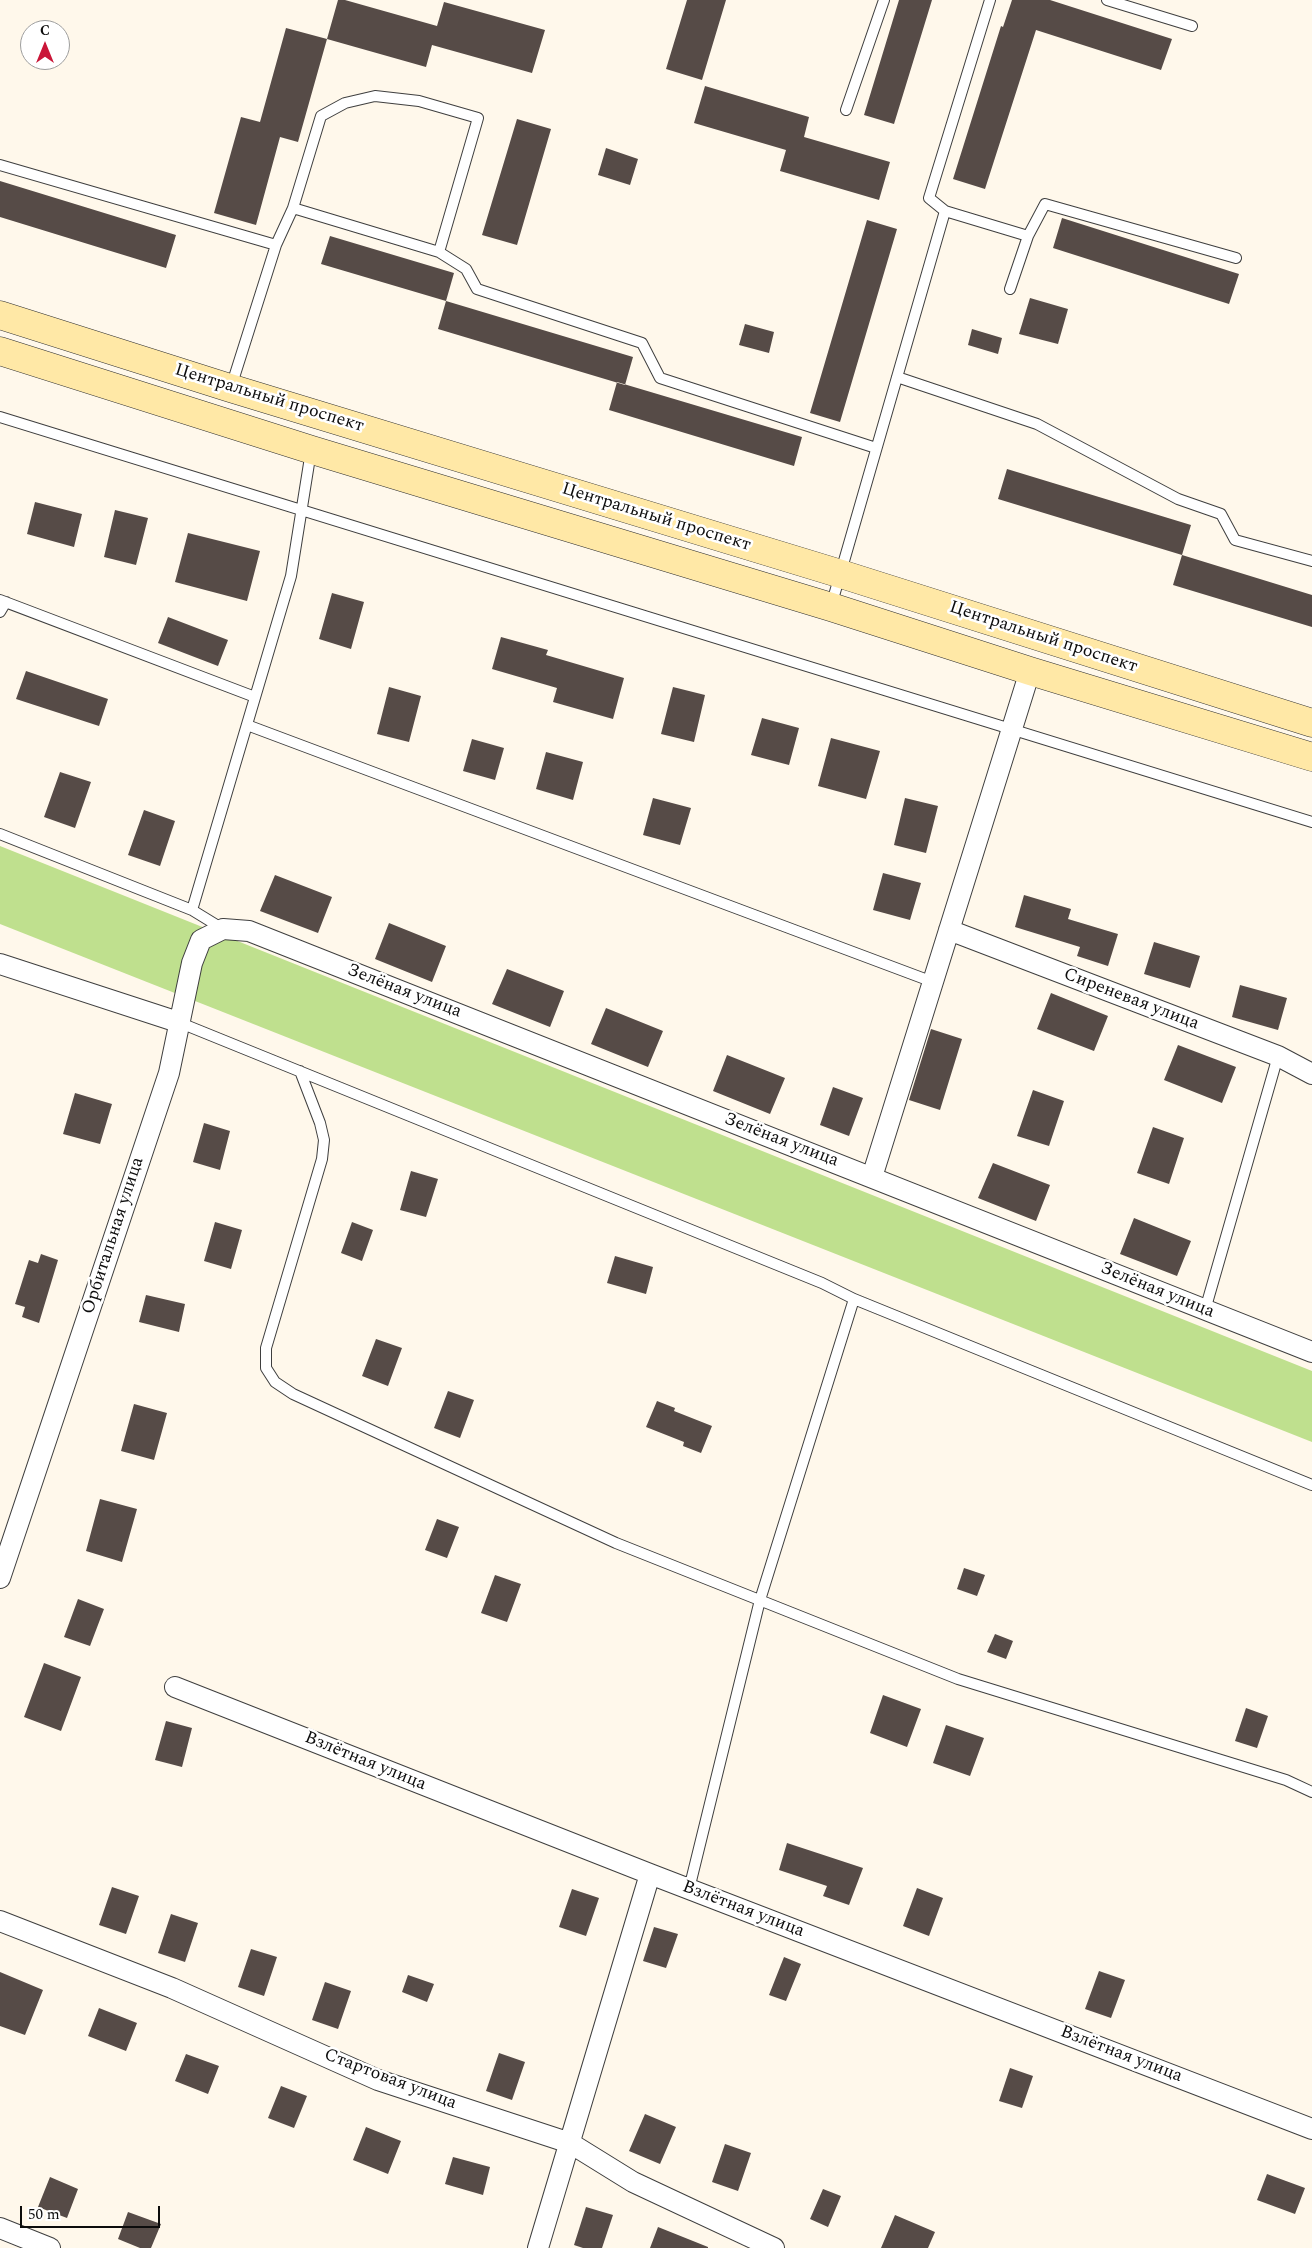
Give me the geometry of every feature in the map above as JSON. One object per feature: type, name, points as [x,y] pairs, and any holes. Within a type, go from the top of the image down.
[{"type":"street","name":"Центральный проспект","points":[[0,315],[230,388],[841,574],[1312,723]]},
{"type":"street","name":"Центральный проспект","points":[[0,352],[312,450],[831,607],[1030,671],[1312,757]]},
{"type":"street","points":[[872,1177],[1030,671]]},
{"type":"street","name":"Зелёная улица","points":[[223,929],[249,931],[1312,1352]]},
{"type":"street","name":"Орбитальная улица","points":[[0,1578],[169,1073],[178,1022],[192,963],[201,940],[223,929]]},
{"type":"street","name":"Сиреневая улица","points":[[949,930],[1278,1056],[1312,1074]]},
{"type":"street","points":[[0,964],[178,1022]]},
{"type":"street","name":"Взлётная улица","points":[[174,1687],[650,1874],[1312,2129]]},
{"type":"street","points":[[538,2248],[650,1874]]},
{"type":"street","name":"Стартовая улица","points":[[0,1921],[172,1988],[378,2080],[570,2144],[633,2182],[774,2248]]},
{"type":"street","points":[[0,2228],[50,2248]]},
{"type":"lane","points":[[846,110],[884,0]]},
{"type":"lane","points":[[990,0],[929,198],[945,211],[1028,236]]},
{"type":"lane","points":[[1107,0],[1192,26]]},
{"type":"lane","points":[[230,388],[276,245],[293,208],[321,116],[346,103],[375,96],[419,101],[478,118],[439,252]]},
{"type":"lane","points":[[0,165],[276,245]]},
{"type":"lane","points":[[1010,289],[1028,236],[1046,204],[1236,258]]},
{"type":"lane","points":[[293,208],[439,252],[466,269],[477,289],[642,344],[660,378],[876,448]]},
{"type":"lane","points":[[831,607],[945,211]]},
{"type":"lane","points":[[897,377],[1037,424],[1178,499],[1221,514],[1236,540],[1312,561]]},
{"type":"lane","points":[[0,417],[1312,822]]},
{"type":"lane","points":[[192,910],[291,576],[312,450]]},
{"type":"lane","points":[[0,612],[3,601],[255,698]]},
{"type":"lane","points":[[247,724],[933,982]]},
{"type":"lane","points":[[0,834],[192,910],[223,929]]},
{"type":"lane","points":[[178,1022],[822,1283],[854,1299],[1312,1485]]},
{"type":"lane","points":[[1205,1310],[1278,1056]]},
{"type":"lane","points":[[300,1071],[320,1123],[324,1140],[322,1159],[266,1348],[266,1368],[275,1382],[293,1394],[616,1543],[958,1679],[1286,1780],[1312,1792]]},
{"type":"lane","points":[[689,1889],[760,1600],[854,1299]]},
{"type":"green space","points":[[0,846],[1312,1371],[1312,1442],[0,924]]},
{"type":"building","points":[[338,0],[345,0],[437,26],[444,2],[545,30],[532,73],[432,45],[426,67],[327,39]]},
{"type":"building","points":[[687,0],[726,0],[702,80],[666,69]]},
{"type":"building","points":[[899,0],[932,0],[894,124],[864,115]]},
{"type":"building","points":[[1012,0],[1050,0],[1172,39],[1161,70],[1036,30],[985,189],[953,179],[1001,26],[1003,27]]},
{"type":"building","points":[[286,28],[327,39],[298,142],[280,137],[256,225],[214,213],[241,117],[260,122]]},
{"type":"building","points":[[705,86],[809,117],[804,137],[890,162],[879,200],[780,171],[786,150],[694,123]]},
{"type":"building","points":[[517,119],[551,129],[517,245],[482,235]]},
{"type":"building","points":[[606,148],[638,159],[630,185],[598,175]]},
{"type":"building","points":[[0,181],[176,235],[166,268],[0,217]]},
{"type":"building","points":[[1062,218],[1239,274],[1229,304],[1053,248]]},
{"type":"building","points":[[867,220],[897,229],[840,422],[810,413]]},
{"type":"building","points":[[330,236],[454,273],[446,301],[321,264]]},
{"type":"building","points":[[1030,298],[1068,309],[1058,344],[1019,334]]},
{"type":"building","points":[[446,301],[633,357],[625,385],[438,329]]},
{"type":"building","points":[[745,324],[774,332],[769,353],[739,345]]},
{"type":"building","points":[[972,329],[1002,338],[998,354],[968,345]]},
{"type":"building","points":[[617,382],[802,437],[794,466],[609,410]]},
{"type":"building","points":[[1007,469],[1191,525],[1182,555],[998,499]]},
{"type":"building","points":[[35,502],[82,514],[74,547],[27,534]]},
{"type":"building","points":[[115,510],[148,518],[136,565],[104,557]]},
{"type":"building","points":[[188,533],[260,551],[247,601],[175,582]]},
{"type":"building","points":[[1182,555],[1312,595],[1312,627],[1173,585]]},
{"type":"building","points":[[332,593],[364,602],[351,649],[319,639]]},
{"type":"building","points":[[168,617],[228,640],[218,666],[158,643]]},
{"type":"building","points":[[501,637],[548,650],[546,655],[624,678],[613,719],[553,702],[557,688],[492,669]]},
{"type":"building","points":[[26,671],[108,699],[99,726],[16,699]]},
{"type":"building","points":[[389,687],[421,696],[409,742],[377,734]]},
{"type":"building","points":[[673,687],[705,695],[694,742],[661,734]]},
{"type":"building","points":[[762,718],[799,728],[789,765],[751,755]]},
{"type":"building","points":[[831,738],[880,751],[866,799],[818,786]]},
{"type":"building","points":[[472,739],[504,748],[495,780],[463,771]]},
{"type":"building","points":[[546,752],[583,762],[573,800],[536,789]]},
{"type":"building","points":[[60,772],[91,782],[75,828],[44,817]]},
{"type":"building","points":[[653,798],[691,808],[680,845],[643,835]]},
{"type":"building","points":[[905,798],[938,806],[926,853],[894,845]]},
{"type":"building","points":[[144,810],[175,821],[160,866],[128,855]]},
{"type":"building","points":[[883,873],[921,883],[910,920],[873,910]]},
{"type":"building","points":[[275,875],[332,897],[318,933],[260,911]]},
{"type":"building","points":[[1024,895],[1071,909],[1068,919],[1118,934],[1108,966],[1077,956],[1080,947],[1015,927]]},
{"type":"building","points":[[389,923],[446,946],[432,982],[375,959]]},
{"type":"building","points":[[1154,942],[1200,956],[1190,988],[1144,974]]},
{"type":"building","points":[[507,969],[564,991],[550,1027],[492,1004]]},
{"type":"building","points":[[1240,985],[1287,998],[1278,1030],[1232,1017]]},
{"type":"building","points":[[1051,993],[1108,1016],[1094,1051],[1037,1029]]},
{"type":"building","points":[[606,1008],[663,1031],[648,1067],[591,1044]]},
{"type":"building","points":[[931,1029],[962,1039],[940,1110],[909,1100]]},
{"type":"building","points":[[1178,1045],[1236,1067],[1222,1103],[1164,1080]]},
{"type":"building","points":[[727,1055],[785,1078],[770,1114],[713,1091]]},
{"type":"building","points":[[833,1087],[863,1098],[849,1136],[820,1125]]},
{"type":"building","points":[[1033,1090],[1064,1101],[1049,1146],[1017,1136]]},
{"type":"building","points":[[75,1093],[112,1104],[100,1144],[63,1134]]},
{"type":"building","points":[[204,1123],[230,1131],[220,1170],[193,1162]]},
{"type":"building","points":[[1153,1127],[1184,1138],[1169,1184],[1137,1173]]},
{"type":"building","points":[[993,1163],[1050,1185],[1036,1221],[978,1198]]},
{"type":"building","points":[[411,1171],[438,1179],[426,1217],[400,1210]]},
{"type":"building","points":[[1134,1218],[1191,1241],[1177,1276],[1120,1254]]},
{"type":"building","points":[[215,1222],[242,1230],[231,1269],[204,1261]]},
{"type":"building","points":[[352,1222],[373,1230],[362,1261],[341,1253]]},
{"type":"building","points":[[41,1254],[58,1260],[39,1323],[22,1317],[25,1307],[15,1304],[29,1260],[38,1263]]},
{"type":"building","points":[[615,1256],[653,1267],[646,1294],[607,1283]]},
{"type":"building","points":[[146,1295],[185,1304],[179,1332],[139,1322]]},
{"type":"building","points":[[376,1339],[402,1348],[388,1386],[362,1376]]},
{"type":"building","points":[[448,1391],[474,1400],[460,1438],[434,1428]]},
{"type":"building","points":[[657,1401],[675,1408],[674,1411],[712,1426],[701,1453],[683,1446],[684,1442],[646,1427]]},
{"type":"building","points":[[134,1404],[167,1413],[154,1460],[121,1451]]},
{"type":"building","points":[[100,1499],[137,1509],[122,1562],[86,1551]]},
{"type":"building","points":[[437,1519],[459,1527],[447,1558],[425,1550]]},
{"type":"building","points":[[964,1568],[985,1575],[977,1596],[957,1589]]},
{"type":"building","points":[[495,1575],[521,1584],[507,1622],[481,1613]]},
{"type":"building","points":[[78,1599],[104,1609],[90,1646],[64,1637]]},
{"type":"building","points":[[995,1634],[1013,1641],[1006,1659],[987,1652]]},
{"type":"building","points":[[44,1663],[81,1677],[61,1731],[24,1717]]},
{"type":"building","points":[[883,1695],[921,1709],[907,1747],[870,1733]]},
{"type":"building","points":[[1246,1708],[1268,1716],[1257,1748],[1235,1741]]},
{"type":"building","points":[[166,1721],[192,1728],[182,1767],[155,1760]]},
{"type":"building","points":[[946,1725],[984,1738],[970,1776],[933,1763]]},
{"type":"building","points":[[787,1843],[863,1868],[849,1905],[823,1896],[827,1886],[779,1870]]},
{"type":"building","points":[[112,1887],[139,1896],[126,1934],[99,1925]]},
{"type":"building","points":[[917,1888],[943,1898],[929,1936],[903,1926]]},
{"type":"building","points":[[572,1889],[599,1898],[586,1936],[559,1927]]},
{"type":"building","points":[[171,1914],[198,1923],[185,1962],[158,1953]]},
{"type":"building","points":[[654,1927],[678,1934],[666,1968],[643,1961]]},
{"type":"building","points":[[251,1949],[277,1957],[264,1996],[238,1987]]},
{"type":"building","points":[[784,1957],[801,1964],[786,2001],[769,1995]]},
{"type":"building","points":[[1099,1971],[1125,1980],[1111,2018],[1085,2009]]},
{"type":"building","points":[[0,1972],[43,1990],[25,2035],[0,2026]]},
{"type":"building","points":[[408,1975],[434,1984],[427,2002],[402,1992]]},
{"type":"building","points":[[325,1982],[351,1991],[338,2029],[312,2020]]},
{"type":"building","points":[[99,2008],[137,2023],[126,2051],[88,2036]]},
{"type":"building","points":[[499,2053],[525,2062],[512,2100],[486,2091]]},
{"type":"building","points":[[186,2054],[219,2066],[208,2094],[175,2081]]},
{"type":"building","points":[[1010,2068],[1033,2076],[1022,2108],[999,2101]]},
{"type":"building","points":[[281,2086],[307,2096],[294,2128],[268,2118]]},
{"type":"building","points":[[645,2114],[676,2127],[660,2164],[629,2151]]},
{"type":"building","points":[[366,2127],[401,2141],[388,2174],[353,2160]]},
{"type":"building","points":[[725,2144],[751,2153],[738,2191],[712,2182]]},
{"type":"building","points":[[453,2157],[490,2167],[483,2195],[445,2184]]},
{"type":"building","points":[[1267,2174],[1305,2188],[1295,2214],[1257,2200]]},
{"type":"building","points":[[50,2177],[78,2189],[67,2218],[38,2207]]},
{"type":"building","points":[[823,2189],[841,2196],[828,2227],[810,2219]]},
{"type":"building","points":[[586,2207],[613,2215],[602,2248],[583,2248],[574,2245]]},
{"type":"building","points":[[128,2212],[161,2224],[151,2248],[140,2248],[118,2239]]},
{"type":"building","points":[[895,2215],[935,2232],[928,2248],[881,2248]]},
{"type":"building","points":[[658,2227],[708,2247],[708,2248],[650,2248]]}]
